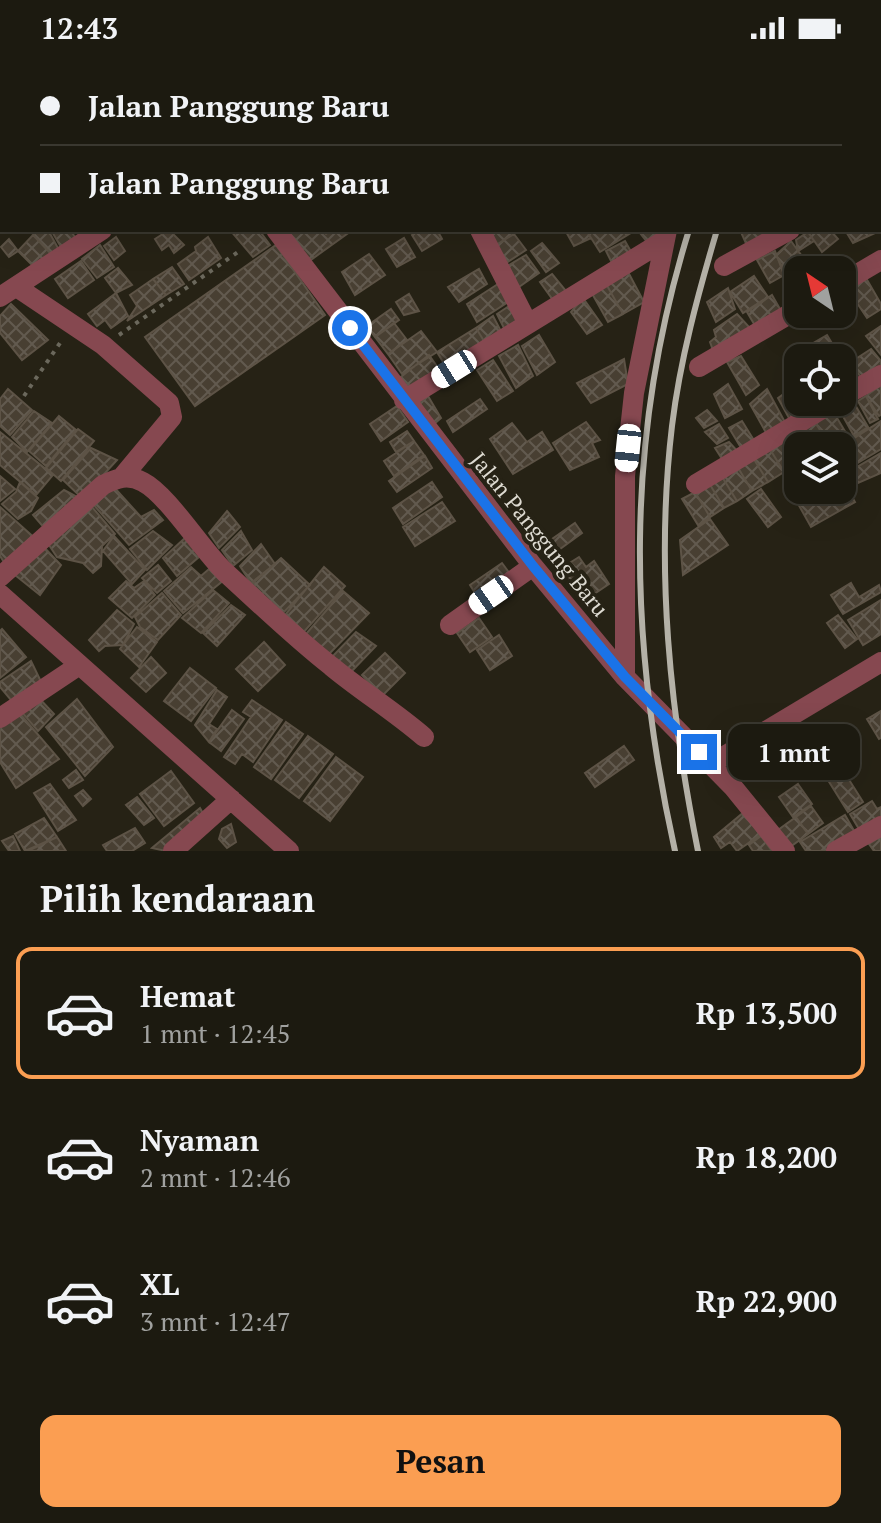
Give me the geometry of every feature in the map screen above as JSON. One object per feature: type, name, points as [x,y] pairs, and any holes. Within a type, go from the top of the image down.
[{"type":"street","points":[[0,577],[94,492],[123,476],[167,424],[173,410],[103,345],[9,292],[99,232]]},
{"type":"street","name":"Jalan Panggung Baru","points":[[278,232],[533,566],[625,677],[711,764],[785,851]]},
{"type":"street","points":[[481,232],[528,324]]},
{"type":"street","points":[[724,266],[786,232]]},
{"type":"street","points":[[404,400],[666,235]]},
{"type":"street","points":[[625,677],[625,476],[634,393],[666,235]]},
{"type":"street","points":[[856,275],[881,260]]},
{"type":"street","points":[[699,367],[784,317]]},
{"type":"street","points":[[856,389],[881,375]]},
{"type":"street","points":[[696,484],[810,416]]},
{"type":"street","points":[[123,476],[152,487],[224,570],[331,667],[387,706],[424,737]]},
{"type":"street","points":[[450,625],[533,566]]},
{"type":"street","points":[[0,594],[289,851]]},
{"type":"street","points":[[711,764],[881,662]]},
{"type":"street","points":[[0,718],[78,666]]},
{"type":"street","points":[[173,851],[231,799]]},
{"type":"street","points":[[836,851],[881,826]]},
{"type":"path","points":[[103,345],[238,252]]},
{"type":"path","points":[[24,396],[72,325]]},
{"type":"building","points":[[49,232],[59,250],[52,255],[33,235]]},
{"type":"building","points":[[52,232],[71,232],[75,237],[61,247]]},
{"type":"building","points":[[171,232],[184,245],[174,253],[169,245],[162,250],[155,239]]},
{"type":"building","points":[[232,232],[260,232],[270,245],[253,257]]},
{"type":"building","points":[[286,232],[350,232],[308,262]]},
{"type":"building","points":[[417,232],[438,232],[442,239],[422,251],[412,235]]},
{"type":"building","points":[[483,232],[513,232],[514,234],[491,248]]},
{"type":"building","points":[[566,232],[587,232],[591,238],[574,246]]},
{"type":"building","points":[[587,232],[632,232],[600,252]]},
{"type":"building","points":[[657,232],[651,247],[640,233]]},
{"type":"building","points":[[741,232],[765,232],[768,238],[748,248]]},
{"type":"building","points":[[808,232],[832,232],[838,239],[822,252]]},
{"type":"building","points":[[808,232],[814,241],[798,251],[796,240]]},
{"type":"building","points":[[846,232],[875,233],[853,243]]},
{"type":"building","points":[[514,234],[526,250],[503,265],[491,248]]},
{"type":"building","points":[[33,235],[52,255],[35,268],[18,251]]},
{"type":"building","points":[[116,237],[125,251],[114,260],[104,246]]},
{"type":"building","points":[[208,237],[221,258],[189,280],[178,264]]},
{"type":"building","points":[[404,238],[415,257],[397,267],[386,249]]},
{"type":"building","points":[[9,239],[18,251],[9,257],[1,247]]},
{"type":"building","points":[[625,241],[634,257],[614,267],[606,251]]},
{"type":"building","points":[[791,241],[802,256],[784,256],[784,270],[776,255]]},
{"type":"building","points":[[542,243],[559,263],[546,272],[531,251]]},
{"type":"building","points":[[100,245],[114,267],[97,278],[82,259]]},
{"type":"building","points":[[276,245],[325,315],[195,406],[145,337]]},
{"type":"building","points":[[775,251],[784,275],[770,283],[757,260]]},
{"type":"building","points":[[369,254],[385,275],[355,295],[342,272]]},
{"type":"building","points":[[526,255],[539,273],[519,287],[504,268]]},
{"type":"building","points":[[81,261],[94,280],[68,298],[55,279]]},
{"type":"building","points":[[172,267],[184,284],[166,295],[153,279]]},
{"type":"building","points":[[118,268],[132,285],[116,293],[105,278]]},
{"type":"building","points":[[479,269],[487,284],[459,302],[448,287]]},
{"type":"building","points":[[627,270],[644,302],[623,314],[605,282]]},
{"type":"building","points":[[552,274],[566,291],[553,300],[540,282]]},
{"type":"building","points":[[754,276],[768,297],[743,313],[730,292]]},
{"type":"building","points":[[866,278],[881,309],[867,318],[856,302],[856,286]]},
{"type":"building","points":[[153,279],[166,295],[127,321],[137,306],[130,295]]},
{"type":"building","points":[[501,282],[513,299],[477,322],[467,304]]},
{"type":"building","points":[[605,282],[623,314],[608,322],[590,290]]},
{"type":"building","points":[[728,288],[735,309],[716,322],[707,302]]},
{"type":"building","points":[[116,293],[128,316],[111,328],[105,320],[97,326],[88,314]]},
{"type":"building","points":[[409,294],[419,311],[404,315],[396,302]]},
{"type":"building","points":[[772,295],[784,316],[757,329],[747,312]]},
{"type":"building","points":[[583,298],[602,325],[587,334],[571,312]]},
{"type":"building","points":[[11,304],[48,340],[22,360],[0,333],[0,316]]},
{"type":"building","points":[[512,304],[522,320],[507,334],[497,314]]},
{"type":"building","points":[[391,309],[399,320],[375,337],[367,326]]},
{"type":"building","points":[[737,314],[750,328],[714,353],[710,342],[716,337],[714,330]]},
{"type":"building","points":[[493,316],[504,337],[487,346],[476,328]]},
{"type":"building","points":[[394,323],[407,340],[388,354],[375,337]]},
{"type":"building","points":[[881,326],[881,355],[866,336]]},
{"type":"building","points":[[476,328],[487,346],[448,370],[437,352]]},
{"type":"building","points":[[421,331],[437,352],[402,374],[388,354]]},
{"type":"building","points":[[539,335],[555,362],[537,375],[522,346]]},
{"type":"building","points":[[827,335],[832,344],[811,344]]},
{"type":"building","points":[[518,345],[533,376],[516,388],[499,356]]},
{"type":"building","points":[[871,349],[881,361],[881,371],[863,381],[856,370],[856,359]]},
{"type":"building","points":[[429,355],[441,372],[404,394],[397,380]]},
{"type":"building","points":[[741,356],[759,385],[746,395],[727,362]]},
{"type":"building","points":[[624,359],[628,384],[591,403],[577,383]]},
{"type":"building","points":[[493,360],[513,391],[497,401],[477,370]]},
{"type":"building","points":[[728,384],[742,409],[725,418],[714,394]]},
{"type":"building","points":[[881,385],[881,415],[879,416],[866,396]]},
{"type":"building","points":[[8,389],[32,410],[10,435],[0,426],[0,399]]},
{"type":"building","points":[[767,389],[787,426],[769,438],[750,404]]},
{"type":"building","points":[[784,394],[784,409],[778,398]]},
{"type":"building","points":[[428,396],[441,418],[433,425],[419,403]]},
{"type":"building","points":[[866,396],[878,419],[870,423],[858,401]]},
{"type":"building","points":[[480,399],[487,409],[453,432],[447,421]]},
{"type":"building","points":[[397,406],[408,422],[381,441],[370,424]]},
{"type":"building","points":[[856,406],[868,427],[856,435],[843,416],[856,416]]},
{"type":"building","points":[[707,410],[717,421],[704,428],[696,418]]},
{"type":"building","points":[[34,411],[52,423],[27,452],[12,437]]},
{"type":"building","points":[[59,416],[76,430],[46,466],[29,451]]},
{"type":"building","points":[[836,416],[845,432],[821,432],[813,419]]},
{"type":"building","points":[[813,419],[821,432],[790,432]]},
{"type":"building","points":[[742,421],[755,442],[743,451],[729,428]]},
{"type":"building","points":[[881,421],[881,449],[856,464],[856,437]]},
{"type":"building","points":[[586,422],[600,440],[592,443],[599,457],[570,470],[553,443]]},
{"type":"building","points":[[512,423],[527,442],[542,432],[553,450],[513,474],[490,439]]},
{"type":"building","points":[[719,424],[728,438],[717,444],[705,432]]},
{"type":"building","points":[[78,429],[94,441],[61,481],[46,468]]},
{"type":"building","points":[[407,431],[414,441],[396,452],[390,442]]},
{"type":"building","points":[[0,432],[53,475],[36,495],[0,465]]},
{"type":"building","points":[[784,436],[784,472],[768,446]]},
{"type":"building","points":[[414,441],[424,455],[394,476],[384,461]]},
{"type":"building","points":[[729,442],[741,455],[724,462],[715,448]]},
{"type":"building","points":[[768,446],[784,472],[768,482],[752,456]]},
{"type":"building","points":[[91,448],[117,460],[82,498],[63,480]]},
{"type":"building","points":[[881,453],[881,473],[858,483],[856,468]]},
{"type":"building","points":[[425,456],[432,468],[397,492],[389,481]]},
{"type":"building","points":[[752,456],[768,482],[752,491],[737,466]]},
{"type":"building","points":[[737,466],[752,491],[737,501],[721,475]]},
{"type":"building","points":[[721,475],[737,501],[724,508],[709,483]]},
{"type":"building","points":[[0,476],[15,489],[0,501]]},
{"type":"building","points":[[20,482],[38,498],[31,511],[18,519],[2,504],[16,492]]},
{"type":"building","points":[[432,482],[442,497],[403,524],[393,508]]},
{"type":"building","points":[[709,483],[724,508],[710,517],[695,492]]},
{"type":"building","points":[[112,485],[141,517],[154,510],[163,520],[129,545],[91,502]]},
{"type":"building","points":[[761,489],[781,517],[768,527],[747,499]]},
{"type":"building","points":[[64,490],[81,499],[46,530],[33,515]]},
{"type":"building","points":[[695,492],[710,517],[698,525],[682,499]]},
{"type":"building","points":[[87,501],[115,534],[102,546],[101,566],[93,573],[83,563],[57,557],[45,539]]},
{"type":"building","points":[[442,502],[455,521],[415,546],[403,527]]},
{"type":"building","points":[[798,504],[851,504],[811,527]]},
{"type":"building","points":[[0,507],[38,541],[7,567],[0,556]]},
{"type":"building","points":[[227,511],[240,527],[219,548],[209,533]]},
{"type":"building","points":[[710,519],[728,545],[683,575],[680,540]]},
{"type":"building","points":[[575,523],[582,533],[549,557],[542,546]]},
{"type":"building","points":[[153,531],[172,545],[147,570],[130,549]]},
{"type":"building","points":[[241,531],[252,550],[233,566],[222,550]]},
{"type":"building","points":[[114,536],[145,570],[132,584],[103,551]]},
{"type":"building","points":[[186,537],[200,556],[177,576],[163,558]]},
{"type":"building","points":[[40,543],[61,565],[40,595],[10,571]]},
{"type":"building","points":[[261,544],[275,564],[251,583],[240,566]]},
{"type":"building","points":[[579,557],[586,567],[594,561],[609,584],[582,602],[560,569]]},
{"type":"building","points":[[281,558],[310,585],[282,614],[252,584]]},
{"type":"building","points":[[502,563],[513,578],[480,601],[470,585]]},
{"type":"building","points":[[158,565],[171,581],[157,593],[142,578]]},
{"type":"building","points":[[191,567],[201,576],[209,569],[224,580],[183,613],[164,591]]},
{"type":"building","points":[[324,567],[345,586],[302,634],[285,615]]},
{"type":"building","points":[[126,581],[134,588],[144,581],[155,595],[132,618],[109,598]]},
{"type":"building","points":[[851,583],[859,597],[879,585],[881,592],[843,614],[831,595]]},
{"type":"building","points":[[213,590],[229,603],[201,633],[182,618]]},
{"type":"building","points":[[343,591],[369,613],[328,655],[306,634]]},
{"type":"building","points":[[162,593],[181,615],[158,640],[140,627],[135,617]]},
{"type":"building","points":[[881,600],[881,634],[863,645],[848,620]]},
{"type":"building","points":[[231,605],[245,615],[217,646],[203,633]]},
{"type":"building","points":[[117,610],[134,624],[123,645],[105,646],[99,651],[89,640]]},
{"type":"building","points":[[838,615],[857,639],[845,648],[827,623]]},
{"type":"building","points":[[479,618],[492,637],[470,652],[457,633]]},
{"type":"building","points":[[137,627],[157,642],[139,667],[120,649]]},
{"type":"building","points":[[2,629],[26,657],[0,678],[0,631]]},
{"type":"building","points":[[356,632],[376,646],[349,674],[331,658]]},
{"type":"building","points":[[499,635],[512,656],[490,670],[477,650]]},
{"type":"building","points":[[264,642],[285,665],[258,691],[236,669]]},
{"type":"building","points":[[385,653],[405,673],[382,696],[362,675]]},
{"type":"building","points":[[151,657],[166,673],[146,692],[131,678]]},
{"type":"building","points":[[31,661],[44,688],[16,706],[0,687],[0,682]]},
{"type":"building","points":[[190,668],[216,688],[191,721],[164,701]]},
{"type":"building","points":[[217,690],[227,697],[209,724],[217,729],[209,742],[195,725]]},
{"type":"building","points":[[37,696],[54,714],[38,731],[19,709]]},
{"type":"building","points":[[77,699],[113,747],[85,776],[46,727]]},
{"type":"building","points":[[252,700],[282,720],[253,762],[242,754],[235,764],[224,757],[251,717],[243,712]]},
{"type":"building","points":[[16,709],[59,759],[16,788],[0,762],[0,723]]},
{"type":"building","points":[[232,710],[244,719],[221,751],[209,742]]},
{"type":"building","points":[[881,711],[881,738],[879,739],[867,719]]},
{"type":"building","points":[[286,722],[303,734],[271,779],[254,767]]},
{"type":"building","points":[[308,736],[333,754],[299,798],[275,780]]},
{"type":"building","points":[[624,746],[634,760],[595,787],[585,773]]},
{"type":"building","points":[[336,757],[363,777],[330,821],[304,801]]},
{"type":"building","points":[[841,767],[863,802],[848,812],[826,777]]},
{"type":"building","points":[[76,770],[83,780],[69,788],[63,780]]},
{"type":"building","points":[[171,771],[194,803],[164,826],[140,794]]},
{"type":"building","points":[[50,784],[76,820],[58,831],[34,793]]},
{"type":"building","points":[[798,784],[812,804],[793,817],[779,797]]},
{"type":"building","points":[[83,790],[91,799],[83,806],[75,796]]},
{"type":"building","points":[[137,797],[154,818],[144,825],[126,805]]},
{"type":"building","points":[[872,801],[877,809],[881,807],[881,822],[862,834],[850,814]]},
{"type":"building","points":[[811,806],[823,823],[808,834],[796,817]]},
{"type":"building","points":[[200,808],[205,817],[166,851],[152,848]]},
{"type":"building","points":[[744,812],[760,835],[737,851],[730,842],[721,848],[714,837]]},
{"type":"building","points":[[845,815],[857,836],[832,851],[806,851],[800,842]]},
{"type":"building","points":[[796,817],[808,834],[790,847],[778,830]]},
{"type":"building","points":[[44,818],[57,837],[25,851],[15,834]]},
{"type":"building","points":[[231,824],[236,842],[227,848],[219,839],[222,829]]},
{"type":"building","points":[[135,828],[145,843],[132,851],[107,851],[103,845]]},
{"type":"building","points":[[13,836],[20,851],[9,851],[2,841]]},
{"type":"building","points":[[761,836],[772,851],[753,851],[749,845]]},
{"type":"building","points":[[881,836],[881,851],[874,851],[869,844]]},
{"type":"building","points":[[57,837],[66,851],[28,851]]},
{"type":"railway","points":[[675,851],[648,694],[640,539],[644,462],[653,385],[668,308],[688,232]]},
{"type":"railway","points":[[698,851],[673,693],[665,586],[665,533],[675,401],[690,327],[716,232]]},
{"type":"route","points":[[350,328],[513,542],[625,677],[699,752]]}]
